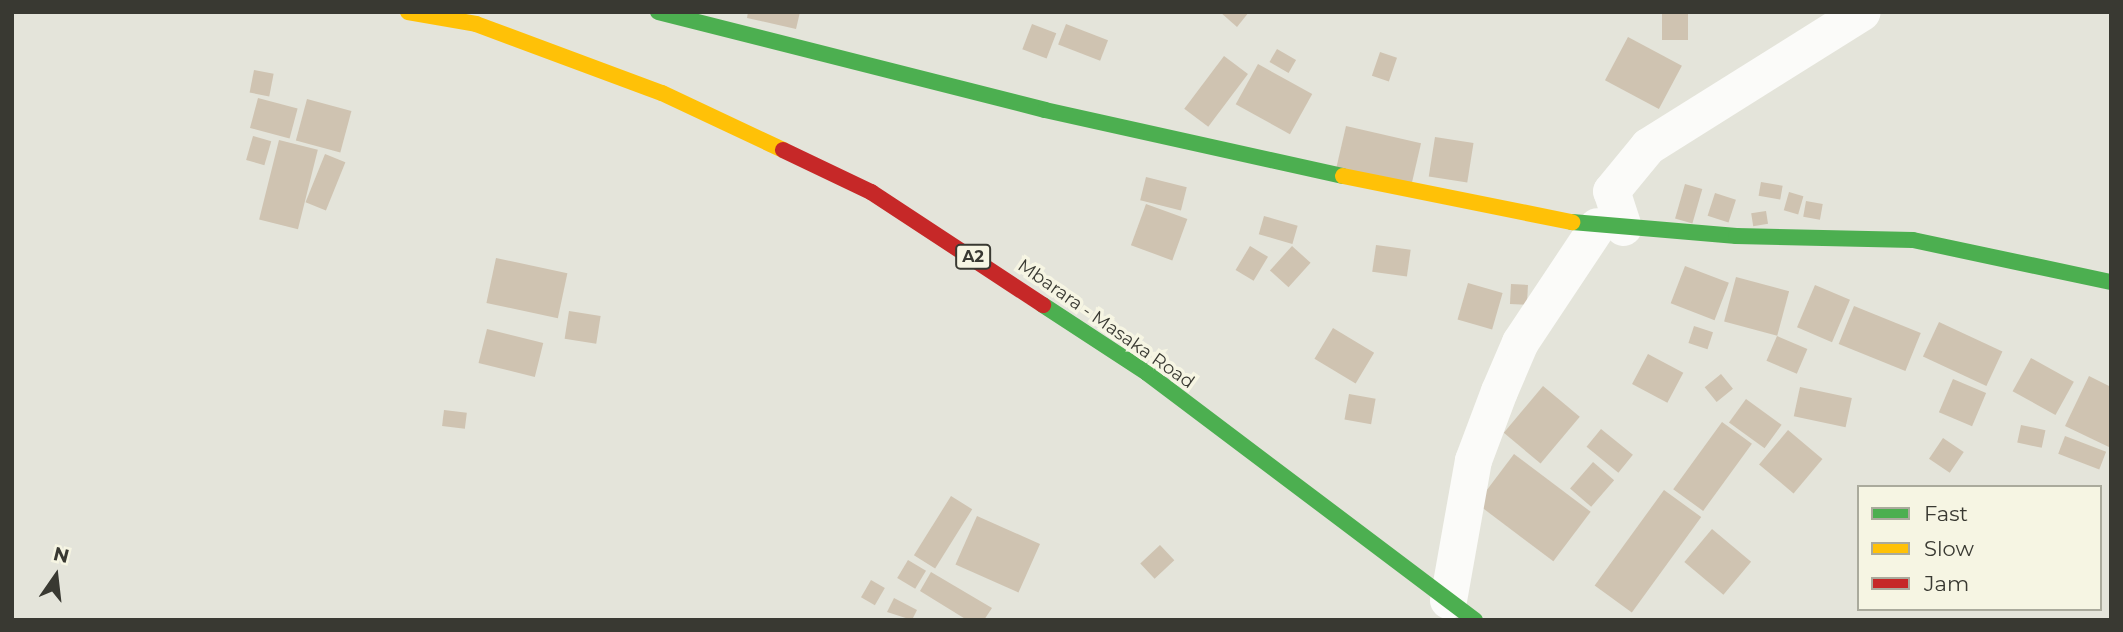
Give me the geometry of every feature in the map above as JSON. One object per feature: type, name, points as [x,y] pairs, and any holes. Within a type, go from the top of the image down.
[{"type":"main road","name":"Mbarara - Masaka Road","points":[[408,12],[488,18],[662,93],[871,192],[1147,373],[1462,610]]},
{"type":"main road","points":[[658,12],[1439,201],[1610,226],[1913,240],[2111,282]]},
{"type":"street","points":[[1462,610],[1473,460],[1520,342],[1610,226],[1611,191],[1648,146],[1862,12]]},
{"type":"building","points":[[748,12],[800,12],[796,29],[747,18]]},
{"type":"building","points":[[1220,12],[1249,12],[1237,27]]},
{"type":"building","points":[[1662,12],[1688,12],[1688,40],[1662,40]]},
{"type":"building","points":[[1032,24],[1056,33],[1047,59],[1022,49]]},
{"type":"building","points":[[1066,24],[1108,40],[1100,61],[1058,45]]},
{"type":"building","points":[[1628,37],[1682,66],[1659,109],[1605,80]]},
{"type":"building","points":[[1277,49],[1296,60],[1289,73],[1270,62]]},
{"type":"building","points":[[1380,52],[1397,58],[1389,81],[1372,76]]},
{"type":"building","points":[[1224,56],[1248,74],[1208,127],[1184,109]]},
{"type":"building","points":[[1258,64],[1312,94],[1290,134],[1236,104]]},
{"type":"building","points":[[254,70],[274,74],[269,96],[250,93]]},
{"type":"building","points":[[258,98],[298,109],[290,139],[250,128]]},
{"type":"building","points":[[307,99],[351,111],[340,152],[296,141]]},
{"type":"building","points":[[1346,126],[1421,143],[1409,196],[1334,179]]},
{"type":"building","points":[[253,136],[271,141],[264,165],[246,160]]},
{"type":"building","points":[[1435,137],[1474,143],[1467,183],[1429,177]]},
{"type":"building","points":[[279,140],[318,150],[298,229],[259,220]]},
{"type":"building","points":[[325,154],[345,162],[326,210],[306,202]]},
{"type":"building","points":[[1146,177],[1187,187],[1181,210],[1140,200]]},
{"type":"building","points":[[1761,182],[1783,186],[1780,200],[1759,196]]},
{"type":"building","points":[[1685,184],[1702,189],[1692,224],[1675,219]]},
{"type":"building","points":[[1789,192],[1803,196],[1798,214],[1784,210]]},
{"type":"building","points":[[1715,193],[1736,200],[1729,223],[1708,216]]},
{"type":"building","points":[[1806,201],[1823,204],[1820,220],[1803,217]]},
{"type":"building","points":[[1146,204],[1187,219],[1172,260],[1131,245]]},
{"type":"building","points":[[1766,211],[1768,224],[1753,226],[1751,213]]},
{"type":"building","points":[[1264,216],[1298,226],[1292,244],[1259,234]]},
{"type":"building","points":[[1376,245],[1411,250],[1407,277],[1372,272]]},
{"type":"building","points":[[1250,246],[1268,257],[1254,281],[1236,270]]},
{"type":"building","points":[[1292,246],[1311,263],[1288,287],[1270,271]]},
{"type":"building","points":[[496,258],[567,273],[558,318],[486,303]]},
{"type":"building","points":[[1685,266],[1729,283],[1715,320],[1671,303]]},
{"type":"building","points":[[1736,277],[1789,291],[1777,336],[1724,321]]},
{"type":"building","points":[[1468,283],[1503,293],[1492,329],[1458,320]]},
{"type":"building","points":[[1511,284],[1528,285],[1527,305],[1510,304]]},
{"type":"building","points":[[1815,285],[1850,300],[1832,342],[1797,327]]},
{"type":"building","points":[[1854,306],[1921,333],[1905,371],[1839,344]]},
{"type":"building","points":[[569,311],[601,316],[596,344],[565,339]]},
{"type":"building","points":[[1939,322],[2002,352],[1986,386],[1923,356]]},
{"type":"building","points":[[1694,326],[1713,332],[1707,349],[1688,343]]},
{"type":"building","points":[[1333,328],[1374,353],[1356,384],[1314,359]]},
{"type":"building","points":[[487,329],[543,343],[535,377],[479,363]]},
{"type":"building","points":[[1777,336],[1807,349],[1797,374],[1766,361]]},
{"type":"building","points":[[1648,354],[1683,373],[1667,403],[1632,384]]},
{"type":"building","points":[[2031,358],[2074,382],[2055,415],[2013,391]]},
{"type":"building","points":[[1721,374],[1733,389],[1717,402],[1705,387]]},
{"type":"building","points":[[2089,376],[2111,387],[2111,448],[2065,426]]},
{"type":"building","points":[[1953,379],[1986,393],[1972,426],[1939,412]]},
{"type":"building","points":[[1543,386],[1580,417],[1541,464],[1504,433]]},
{"type":"building","points":[[1800,387],[1852,398],[1846,427],[1794,416]]},
{"type":"building","points":[[1349,394],[1376,399],[1371,424],[1344,420]]},
{"type":"building","points":[[1746,399],[1782,425],[1765,448],[1729,422]]},
{"type":"building","points":[[444,410],[467,413],[465,429],[442,426]]},
{"type":"building","points":[[1722,422],[1752,444],[1703,511],[1673,489]]},
{"type":"building","points":[[2021,425],[2045,430],[2042,448],[2017,443]]},
{"type":"building","points":[[1601,429],[1633,455],[1618,473],[1587,447]]},
{"type":"building","points":[[1788,430],[1822,459],[1794,493],[1759,464]]},
{"type":"building","points":[[2065,436],[2106,452],[2099,470],[2058,454]]},
{"type":"building","points":[[1943,438],[1964,452],[1950,473],[1929,459]]},
{"type":"building","points":[[1514,454],[1591,512],[1553,561],[1477,504]]},
{"type":"building","points":[[1593,462],[1614,480],[1591,507],[1570,488]]},
{"type":"building","points":[[1664,490],[1701,517],[1632,613],[1595,585]]},
{"type":"building","points":[[951,496],[972,509],[935,569],[914,555]]},
{"type":"building","points":[[977,516],[1040,544],[1018,592],[955,564]]},
{"type":"building","points":[[1712,529],[1751,562],[1723,595],[1684,562]]},
{"type":"building","points":[[1160,545],[1174,560],[1155,579],[1140,563]]},
{"type":"building","points":[[908,560],[926,571],[915,589],[897,578]]},
{"type":"building","points":[[931,572],[992,608],[984,620],[967,620],[920,591]]},
{"type":"building","points":[[871,580],[885,588],[875,605],[861,597]]},
{"type":"building","points":[[894,598],[917,610],[912,620],[887,612]]},
{"type":"traffic: fast","points":[[658,12],[1045,110],[1343,176]]},
{"type":"traffic: fast","points":[[1572,222],[1736,236],[1913,240],[2111,282]]},
{"type":"traffic: fast","points":[[1043,305],[1147,373],[1475,620]]},
{"type":"traffic: slow","points":[[408,12],[476,24],[662,93],[783,150]]},
{"type":"traffic: slow","points":[[1343,176],[1572,222]]},
{"type":"traffic: jam","points":[[783,150],[871,192],[1043,305]]}]
